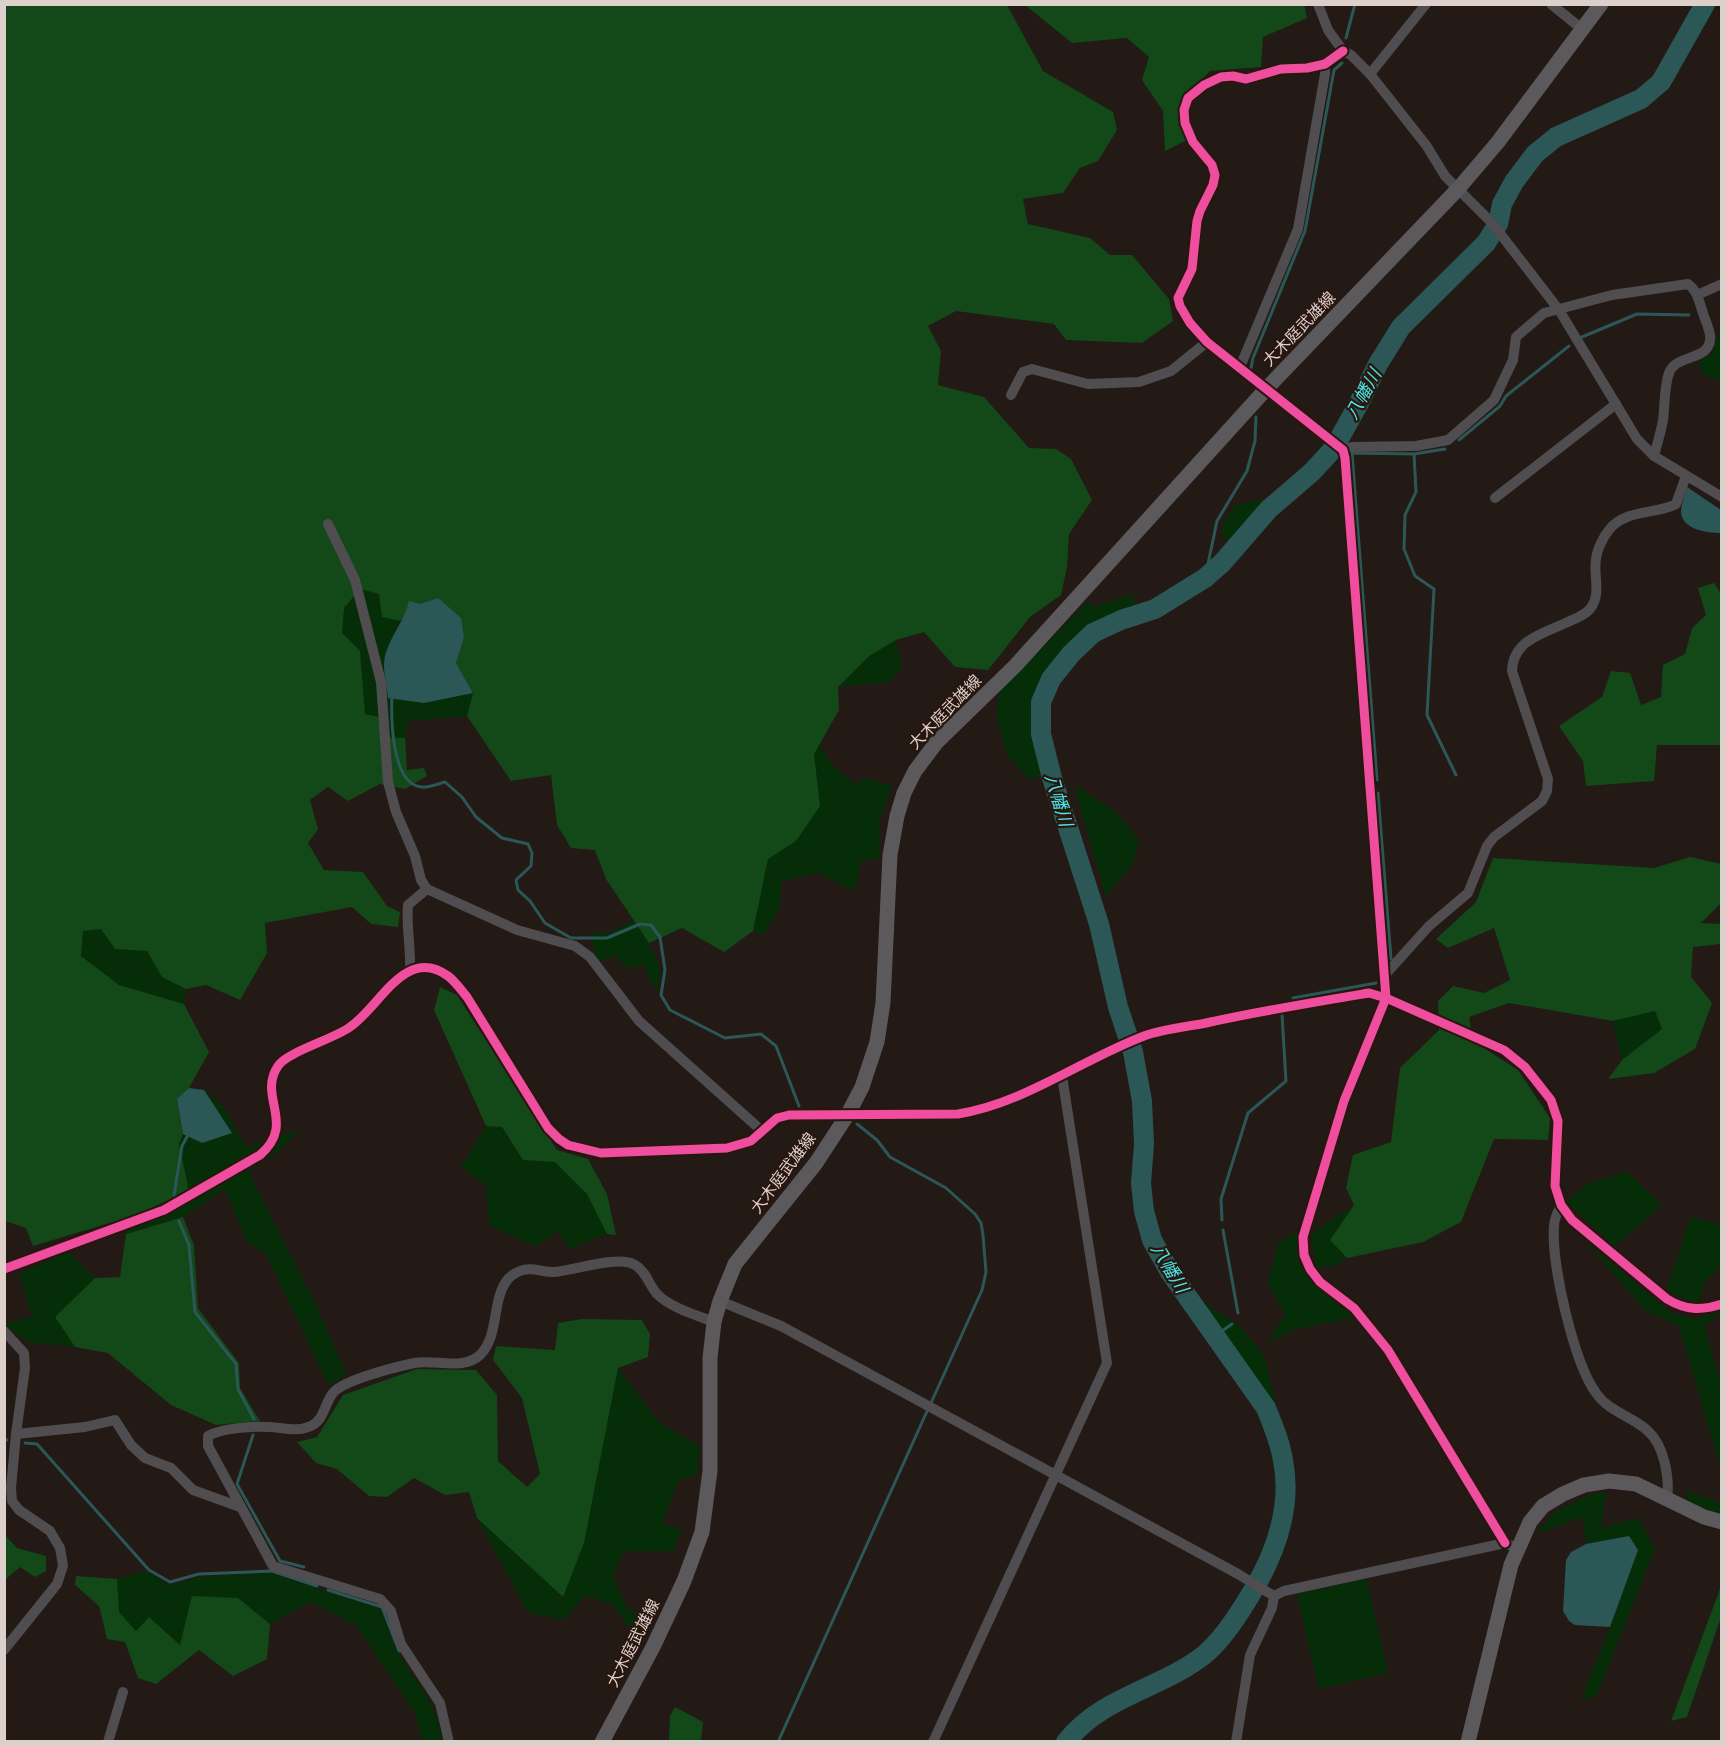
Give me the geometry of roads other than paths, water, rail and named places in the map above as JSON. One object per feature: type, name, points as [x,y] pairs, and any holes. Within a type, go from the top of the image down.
[{"type":"main road","name":"大木庭武雄線","points":[[602,1742],[653,1647],[684,1581],[702,1532],[710,1471],[710,1358],[714,1322],[720,1301],[735,1264],[816,1163],[848,1114],[862,1087],[877,1042],[884,1003],[890,855],[897,816],[904,793],[915,771],[936,743],[1016,665],[1267,388],[1458,189],[1498,142],[1600,4]]},
{"type":"main road","points":[[1468,1742],[1509,1576],[1511,1546],[1543,1506],[1584,1485],[1609,1481],[1636,1484],[1704,1517],[1722,1522]]},
{"type":"street","points":[[1318,4],[1328,30],[1343,51],[1352,55],[1370,74],[1426,145],[1445,176],[1492,223],[1559,310],[1637,438],[1654,456],[1722,497]]},
{"type":"street","points":[[1370,74],[1426,4]]},
{"type":"street","points":[[1551,4],[1582,29]]},
{"type":"street","points":[[720,1301],[781,1326],[1238,1574],[1271,1595],[1511,1546],[1388,1350],[1354,1308],[1320,1282],[1310,1269],[1304,1255],[1304,1237],[1344,1101],[1386,998],[1343,450],[1207,342],[1190,323],[1178,298],[1192,268],[1197,221],[1213,186],[1215,175],[1212,165],[1193,142],[1185,123],[1184,110],[1188,98],[1221,77],[1233,76],[1245,79],[1281,69],[1307,68],[1325,64],[1343,51]]},
{"type":"street","points":[[1240,367],[1298,229],[1325,64]]},
{"type":"street","points":[[1343,450],[1352,447],[1416,446],[1448,440],[1494,400],[1513,360],[1516,337],[1544,313],[1612,295],[1688,284],[1697,295],[1710,334],[1709,342],[1700,354],[1678,362],[1669,371],[1663,422],[1654,456]]},
{"type":"street","points":[[1697,295],[1722,284]]},
{"type":"street","points":[[1011,395],[1023,372],[1032,369],[1088,384],[1139,382],[1171,371],[1207,342]]},
{"type":"street","points":[[1495,498],[1616,404]]},
{"type":"street","points":[[1384,976],[1429,926],[1468,893],[1487,846],[1494,837],[1542,801],[1547,791],[1548,779],[1512,671],[1512,660],[1518,649],[1528,641],[1590,609],[1596,597],[1595,561],[1609,530],[1620,519],[1676,504],[1686,476]]},
{"type":"street","points":[[327,524],[355,580],[381,682],[388,782],[396,812],[416,856],[421,880],[427,889],[517,930],[575,946],[590,957],[639,1021],[762,1131]]},
{"type":"street","points":[[410,970],[408,905],[427,889]]},
{"type":"street","points":[[4,1269],[164,1210],[260,1155],[271,1145],[276,1132],[272,1080],[278,1065],[350,1028],[363,1017],[398,977],[410,970],[428,967],[439,970],[450,977],[466,997],[548,1128],[568,1146],[601,1153],[727,1148],[751,1141],[777,1118],[789,1115],[958,1114],[978,1111],[995,1106],[1062,1076],[1145,1036],[1262,1011],[1369,993],[1386,998],[1504,1050],[1525,1067],[1551,1100],[1558,1121],[1555,1186],[1561,1204],[1572,1220],[1680,1307],[1693,1309],[1722,1304]]},
{"type":"street","points":[[933,1742],[1107,1364],[1062,1076]]},
{"type":"street","points":[[1561,1204],[1554,1225],[1556,1261],[1573,1343],[1596,1394],[1612,1409],[1648,1431],[1656,1440],[1666,1466],[1669,1485],[1667,1499]]},
{"type":"street","points":[[449,1742],[440,1703],[401,1644],[391,1611],[380,1599],[273,1566],[208,1446],[208,1436],[216,1432],[267,1427],[296,1430],[311,1426],[321,1419],[333,1392],[349,1382],[416,1362],[466,1362],[479,1356],[488,1343],[500,1292],[509,1277],[523,1270],[565,1271],[622,1261],[634,1264],[643,1271],[657,1293],[668,1302],[714,1322]]},
{"type":"street","points":[[4,1331],[24,1353],[25,1368],[16,1434],[12,1501],[19,1510],[50,1530],[60,1548],[63,1566],[57,1584],[4,1650]]},
{"type":"street","points":[[16,1434],[85,1427],[115,1420],[131,1445],[145,1458],[171,1468],[193,1490],[240,1507]]},
{"type":"street","points":[[1236,1742],[1250,1655],[1272,1608],[1271,1595]]},
{"type":"street","points":[[108,1742],[123,1692]]},
{"type":"water","points":[[1687,487],[1721,510],[1721,533],[1696,529],[1682,518],[1682,503]]},
{"type":"water","points":[[438,598],[461,618],[464,638],[456,663],[473,693],[424,703],[388,698],[384,671],[385,656],[409,601],[420,604]]},
{"type":"water","points":[[189,1088],[204,1090],[232,1133],[202,1143],[183,1134],[177,1099]]},
{"type":"water","points":[[1629,1536],[1638,1550],[1610,1627],[1575,1625],[1569,1621],[1563,1611],[1566,1560],[1571,1552],[1586,1544]]},
{"type":"waterway","points":[[1346,38],[1355,4]]},
{"type":"waterway","name":"八幡川","points":[[1066,1742],[1081,1726],[1097,1714],[1114,1703],[1187,1667],[1204,1655],[1222,1637],[1256,1586],[1272,1552],[1283,1516],[1285,1479],[1280,1447],[1266,1408],[1170,1272],[1152,1240],[1144,1211],[1141,1183],[1144,1144],[1142,1101],[1133,1052],[1118,1007],[1099,924],[1052,778],[1041,734],[1041,702],[1051,679],[1071,654],[1093,633],[1121,620],[1155,609],[1205,578],[1222,563],[1269,509],[1312,472],[1334,448],[1378,364],[1401,327],[1486,243],[1498,224],[1502,204],[1514,182],[1535,154],[1556,137],[1641,99],[1661,82],[1705,4]]},
{"type":"waterway","points":[[1251,368],[1253,358],[1305,231],[1334,70],[1342,63]]},
{"type":"waterway","points":[[1582,337],[1637,314],[1689,315]]},
{"type":"waterway","points":[[1459,440],[1500,406],[1506,396],[1569,346]]},
{"type":"waterway","points":[[1205,578],[1217,521],[1247,471],[1255,441],[1256,417]]},
{"type":"waterway","points":[[1377,780],[1352,453],[1414,454],[1445,449]]},
{"type":"waterway","points":[[1414,454],[1416,492],[1405,515],[1404,549],[1415,576],[1434,589],[1427,715],[1456,775]]},
{"type":"waterway","points":[[392,695],[395,748],[404,775],[412,783],[422,787],[445,782],[462,797],[476,817],[502,838],[528,844],[532,853],[531,866],[516,880],[518,890],[530,901],[545,923],[571,938],[607,938],[640,924],[651,925],[660,937],[665,970],[661,995],[670,1010],[725,1038],[761,1034],[776,1046],[799,1106]]},
{"type":"waterway","points":[[1378,793],[1391,959]]},
{"type":"waterway","points":[[1293,998],[1376,983]]},
{"type":"waterway","points":[[1222,1220],[1221,1199],[1248,1113],[1286,1081],[1282,1015]]},
{"type":"waterway","points":[[857,1124],[877,1140],[890,1157],[946,1188],[975,1214],[981,1223],[986,1272],[982,1290],[931,1403]]},
{"type":"waterway","points":[[174,1195],[182,1146],[189,1133]]},
{"type":"waterway","points":[[179,1221],[189,1245],[195,1312],[236,1364],[238,1389],[254,1419]]},
{"type":"waterway","points":[[1223,1230],[1238,1313]]},
{"type":"waterway","points":[[1215,1336],[1232,1324]]},
{"type":"waterway","points":[[778,1742],[928,1409]]},
{"type":"waterway","points":[[253,1435],[237,1484],[280,1561],[304,1567]]},
{"type":"waterway","points":[[25,1443],[37,1444],[149,1570],[170,1582],[199,1574],[272,1571],[317,1586]]},
{"type":"waterway","points":[[328,1590],[382,1607],[399,1651]]}]
